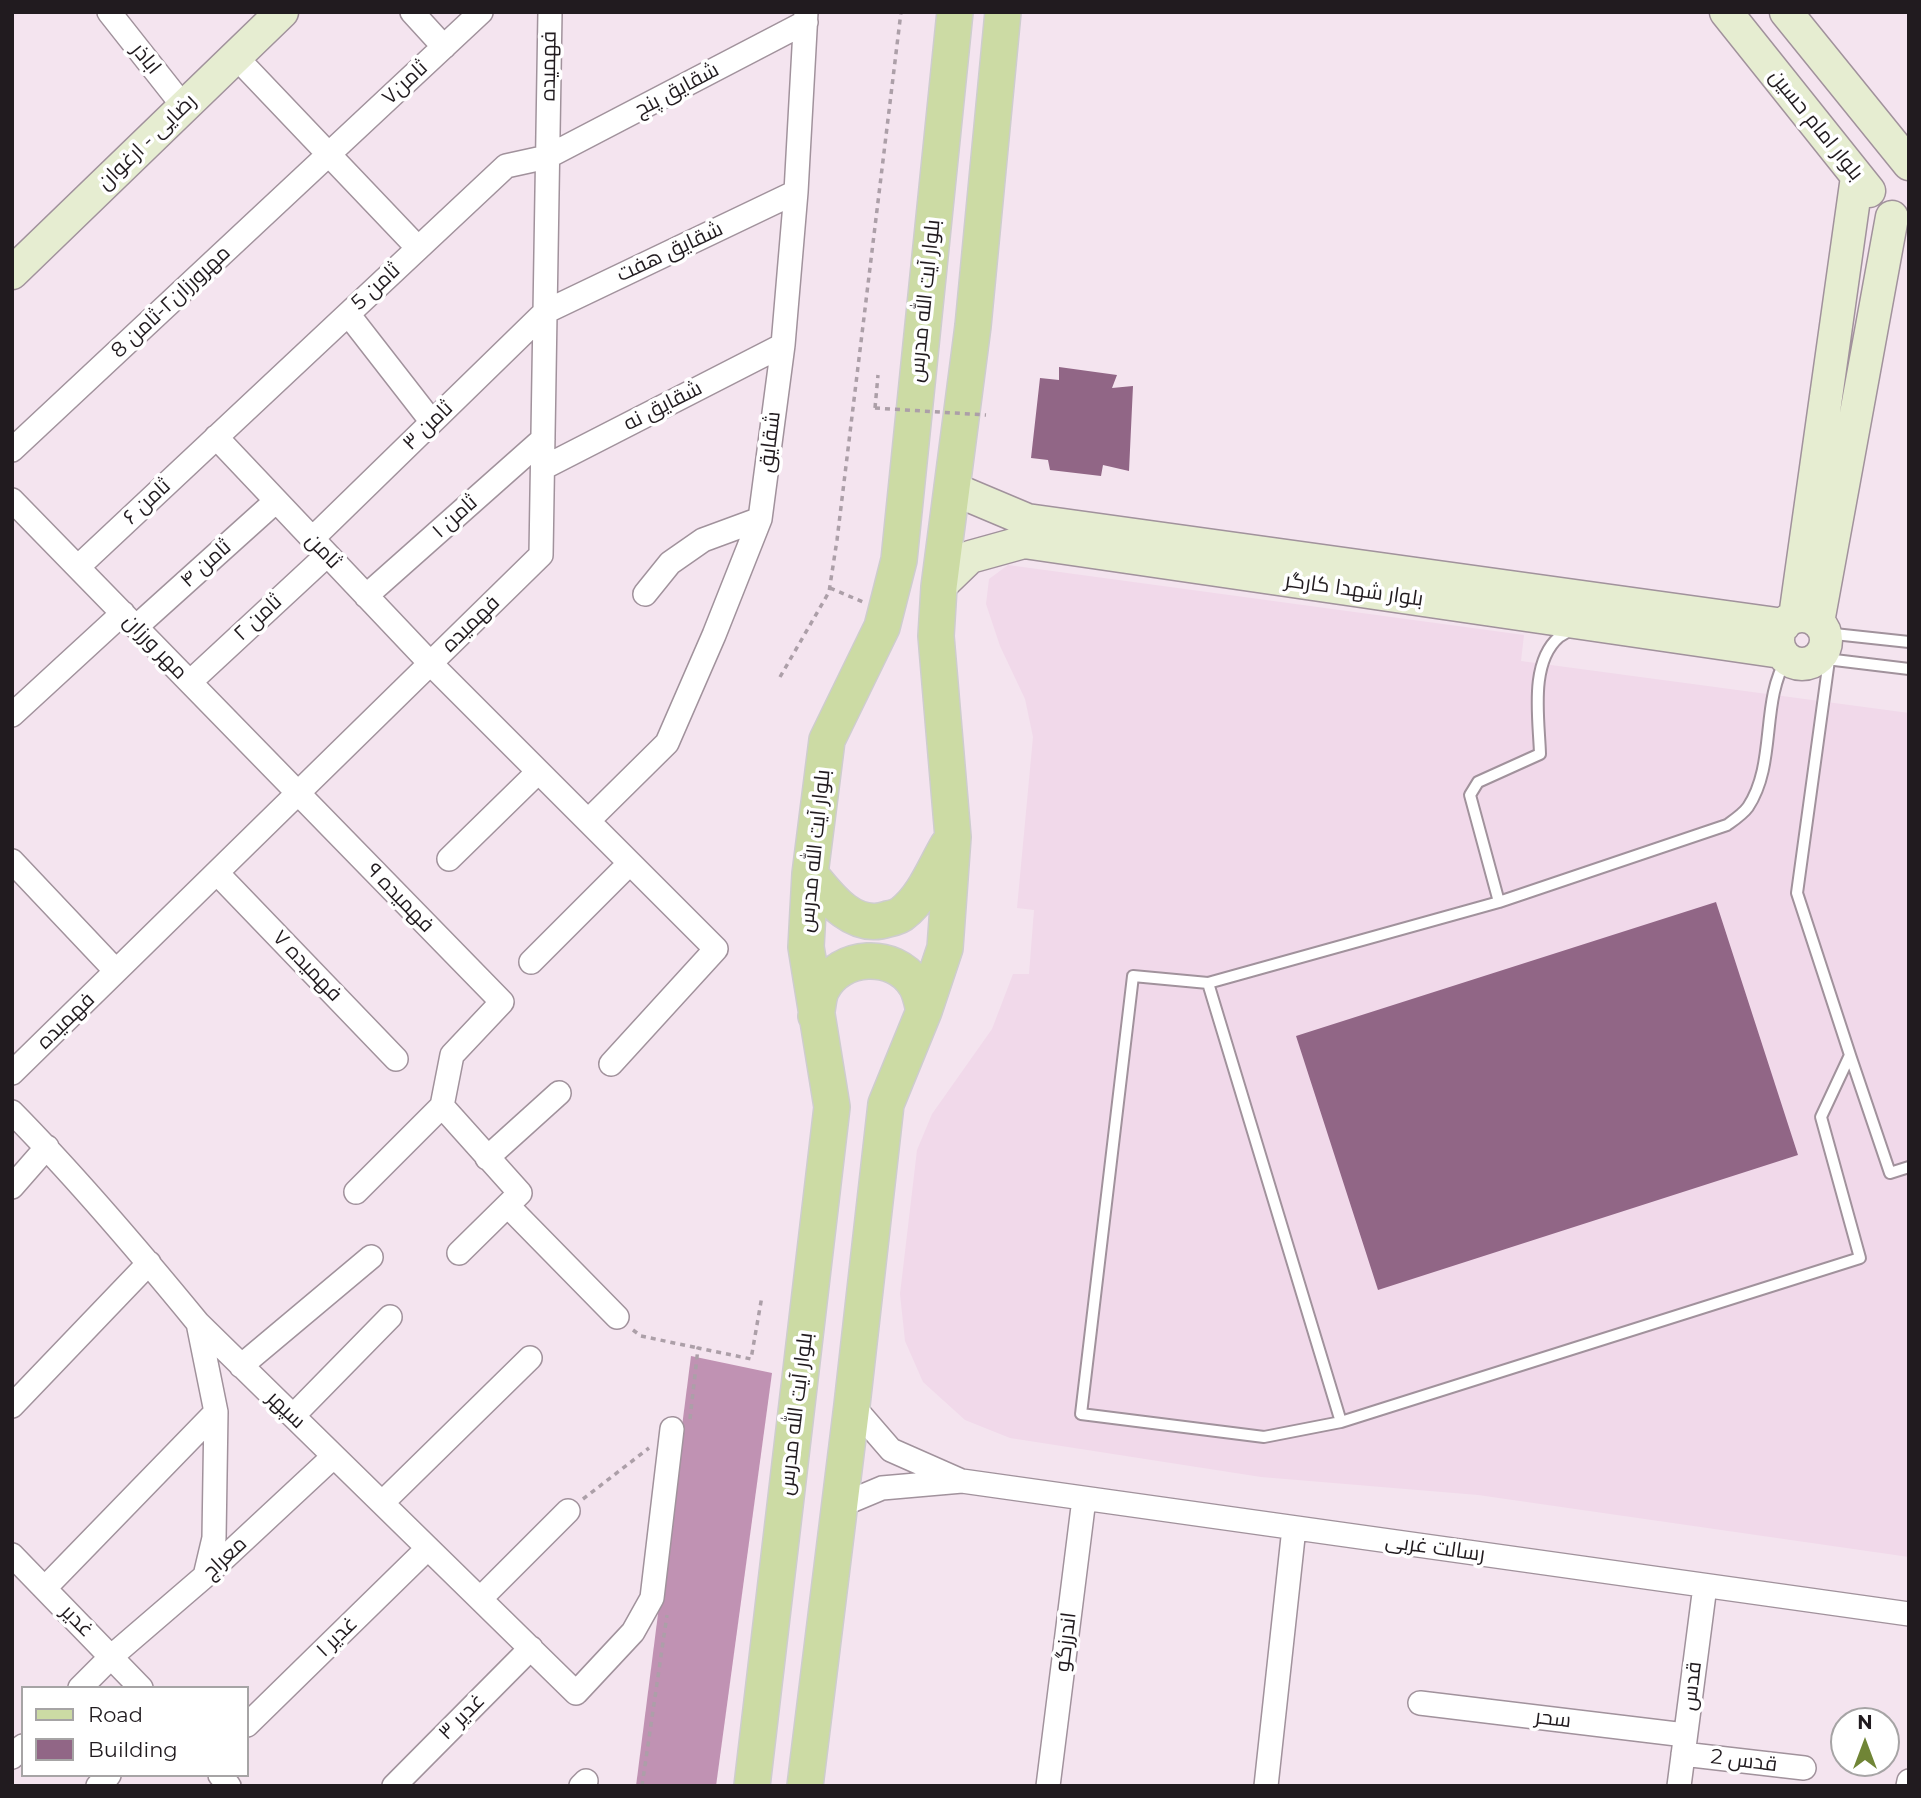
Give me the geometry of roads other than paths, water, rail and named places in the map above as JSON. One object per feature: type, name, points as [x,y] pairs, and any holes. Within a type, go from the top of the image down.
[{"type":"main road","name":"بلوار آیت الله مدرس","points":[[752,1786],[832,1107],[806,947],[810,874],[827,740],[882,627],[899,560],[955,12]]},
{"type":"main road","points":[[805,1786],[886,1104],[924,1011],[945,948],[953,837],[936,636],[939,587],[973,326],[1003,12]]},
{"type":"main road","points":[[810,874],[832,902],[852,916],[876,923],[902,914],[922,891],[953,837]]},
{"type":"main road","points":[[816,1016],[822,989],[841,968],[867,959],[895,965],[915,984],[924,1011]]},
{"type":"street","name":"اباذر","points":[[109,12],[184,107]]},
{"type":"street","name":"رضایی - ارغوان","points":[[12,273],[282,12]]},
{"type":"street","points":[[412,12],[444,47]]},
{"type":"street","name":"ثامن۷","points":[[329,155],[481,12]]},
{"type":"street","name":"فهمیده","points":[[12,1073],[541,555],[550,12]]},
{"type":"street","name":"بلوار امام حسین","points":[[1726,12],[1857,177],[1900,226]]},
{"type":"street","points":[[1786,12],[1810,26],[1909,163]]},
{"type":"street","name":"شقایق پنج","points":[[547,157],[806,17]]},
{"type":"street","name":"شقایق","points":[[588,821],[667,743],[760,519],[783,345],[796,192],[806,17]]},
{"type":"street","points":[[236,57],[418,248]]},
{"type":"street","name":"مهرورزان۲-ثامن 8","points":[[12,450],[329,155]]},
{"type":"street","name":"ثامن 5","points":[[216,437],[506,166],[547,157]]},
{"type":"street","points":[[1802,644],[1857,177]]},
{"type":"street","name":"شقایق هفت","points":[[545,312],[796,192]]},
{"type":"street","points":[[1802,644],[1900,226]]},
{"type":"street","name":"ثامن ۳","points":[[319,547],[432,422],[545,312]]},
{"type":"street","points":[[348,314],[432,422]]},
{"type":"street","name":"شقایق نه","points":[[543,468],[783,345]]},
{"type":"street","name":"ثامن","points":[[216,437],[430,664],[716,950],[611,1064]]},
{"type":"street","name":"ثامن ۶","points":[[78,567],[216,437]]},
{"type":"street","name":"ثامن ۱","points":[[366,596],[543,439]]},
{"type":"street","name":"بلوار شهدا کارگر","points":[[951,488],[1027,520],[1802,644]]},
{"type":"street","name":"ثامن ۴","points":[[12,715],[276,501]]},
{"type":"street","name":"مهر ورزان","points":[[14,505],[298,793]]},
{"type":"street","points":[[645,594],[670,563],[703,540],[760,519]]},
{"type":"street","name":"بلوار شهدا کارگر","points":[[939,587],[970,557],[1024,542],[1749,647],[1802,644]]},
{"type":"street","name":"ثامن ۲","points":[[190,682],[319,547]]},
{"type":"street","points":[[449,859],[538,772]]},
{"type":"street","name":"فهمیده ۹","points":[[298,793],[502,1002],[452,1055],[442,1106]]},
{"type":"street","points":[[12,861],[116,971]]},
{"type":"street","points":[[531,962],[629,863]]},
{"type":"street","name":"فهمیده ۷","points":[[217,873],[396,1059]]},
{"type":"street","points":[[487,1158],[559,1093]]},
{"type":"street","points":[[356,1192],[442,1106],[520,1194],[459,1253]]},
{"type":"street","name":"سپهر","points":[[12,1112],[47,1147],[198,1323],[576,1693],[633,1632],[652,1598],[681,1425]]},
{"type":"street","points":[[12,1187],[47,1147]]},
{"type":"street","points":[[508,1206],[617,1317]]},
{"type":"street","points":[[242,1366],[371,1257]]},
{"type":"street","points":[[12,1406],[149,1264]]},
{"type":"street","points":[[293,1416],[390,1317]]},
{"type":"street","points":[[198,1323],[216,1412],[214,1538],[205,1576]]},
{"type":"street","points":[[382,1503],[530,1358]]},
{"type":"street","name":"رسالت غربی","points":[[852,1405],[891,1450],[962,1481]]},
{"type":"street","points":[[45,1588],[216,1412]]},
{"type":"street","name":"معراج","points":[[82,1686],[334,1456]]},
{"type":"street","name":"رسالت غربی","points":[[839,1506],[882,1488],[962,1481],[1909,1614]]},
{"type":"street","name":"اندرزگو","points":[[1048,1786],[1084,1499]]},
{"type":"street","points":[[480,1599],[568,1511]]},
{"type":"street","points":[[1266,1786],[1294,1528]]},
{"type":"street","name":"غدیر ۱","points":[[248,1724],[428,1548]]},
{"type":"street","name":"غدیر","points":[[12,1556],[139,1686]]},
{"type":"street","name":"قدس","points":[[1679,1786],[1705,1586]]},
{"type":"street","name":"غدیر ۳","points":[[394,1786],[531,1648]]},
{"type":"street","name":"سحر","points":[[1420,1703],[1684,1744]]},
{"type":"street","name":"قدس 2","points":[[1684,1744],[1804,1768]]},
{"type":"lane","points":[[1499,902],[1469,795],[1478,782],[1540,754],[1539,684],[1544,659],[1559,637],[1585,623]]},
{"type":"lane","name":"بلوار شهدا کارگر","points":[[1802,644],[1909,642]]},
{"type":"lane","name":"بلوار شهدا کارگر","points":[[1802,644],[1909,669]]},
{"type":"lane","points":[[1802,644],[1761,774],[1747,807],[1727,825],[1499,902],[1208,983],[1133,976],[1081,1414],[1264,1437],[1341,1422],[1860,1258],[1821,1117],[1850,1055]]},
{"type":"lane","points":[[1802,644],[1797,893],[1890,1173],[1909,1167]]},
{"type":"lane","points":[[1208,983],[1341,1422]]}]
